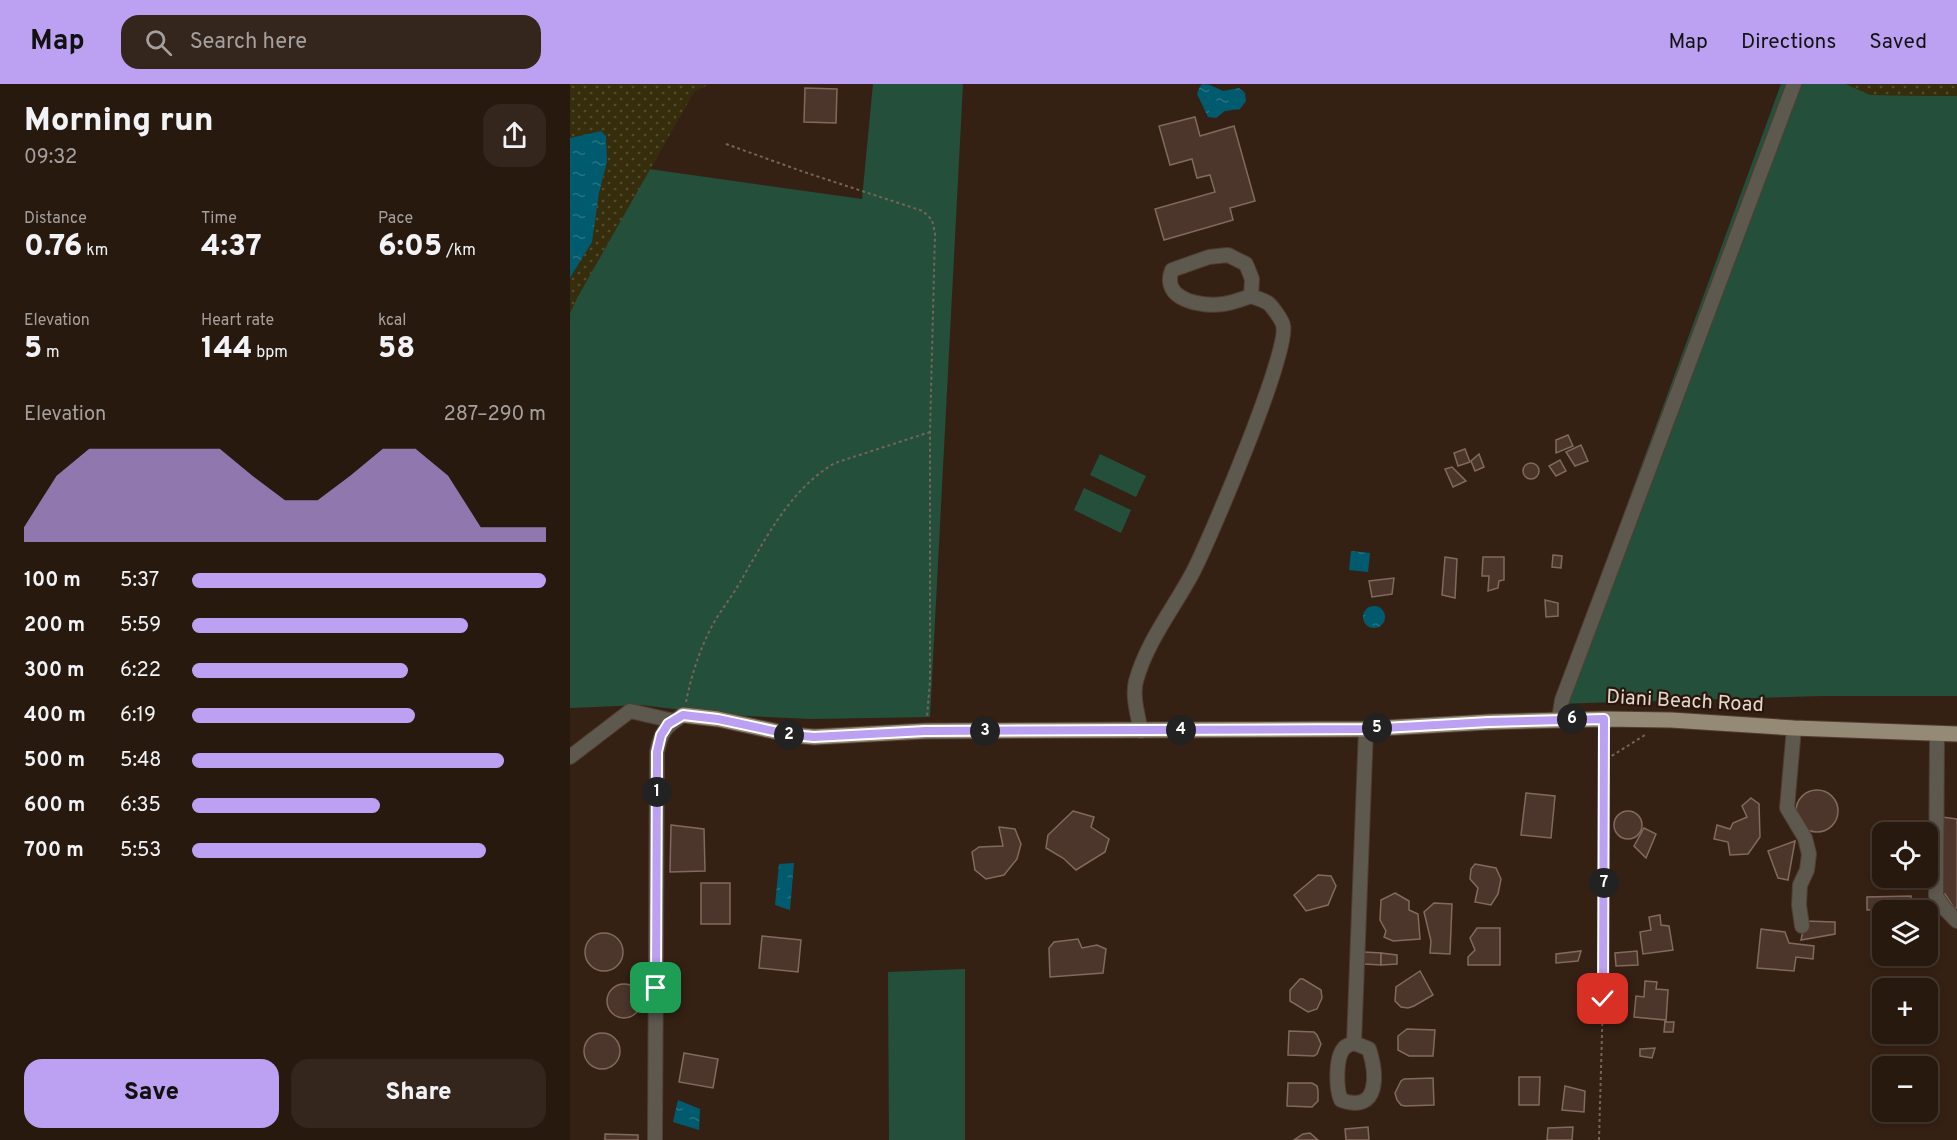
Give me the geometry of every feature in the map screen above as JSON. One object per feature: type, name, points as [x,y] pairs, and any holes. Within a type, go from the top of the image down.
[{"type":"main road","name":"Diani Beach Road","points":[[678,718],[718,719],[792,735],[814,737],[925,731],[1366,729],[1559,719],[1671,720],[1794,728],[1957,734]]},
{"type":"street","points":[[1559,719],[1562,700],[1794,84]]},
{"type":"street","points":[[1141,731],[1135,683],[1156,634],[1192,573],[1216,524],[1260,414],[1283,339],[1283,325],[1268,303],[1251,296],[1226,304],[1201,305],[1173,291],[1169,284],[1169,276],[1172,270],[1209,257],[1228,255],[1246,264],[1252,279],[1251,296]]},
{"type":"street","points":[[570,756],[630,711],[678,718]]},
{"type":"street","points":[[655,1140],[657,760],[661,735],[668,724],[678,718]]},
{"type":"street","points":[[1794,728],[1787,808],[1805,838],[1809,854],[1807,870],[1800,885],[1799,905],[1802,926]]},
{"type":"street","points":[[1354,1043],[1366,729]]},
{"type":"street","points":[[1938,734],[1936,896],[1957,921]]},
{"type":"path","points":[[726,144],[923,211],[932,220],[935,233],[930,432],[930,681],[925,731]]},
{"type":"path","points":[[678,718],[711,627],[736,590],[757,551],[807,484],[821,471],[835,463],[930,432]]},
{"type":"path","points":[[1599,1140],[1603,987],[1604,719]]},
{"type":"path","points":[[1604,765],[1610,757],[1671,720]]},
{"type":"green space","points":[[873,84],[963,84],[930,717],[811,719],[724,715],[641,705],[570,708],[570,313],[577,298],[649,169],[862,199]]},
{"type":"green space","points":[[1781,84],[1846,84],[1871,95],[1957,96],[1957,696],[1823,696],[1554,704]]},
{"type":"green space","points":[[1100,454],[1146,476],[1136,497],[1090,475]]},
{"type":"green space","points":[[1084,488],[1131,510],[1121,533],[1074,510]]},
{"type":"green space","points":[[965,969],[965,1140],[889,1140],[888,972]]},
{"type":"sand","points":[[570,84],[710,84],[694,92],[570,313],[570,278],[592,242],[599,193],[607,162],[606,136],[601,131],[570,138]]},
{"type":"sand","points":[[1846,84],[1957,84],[1957,96],[1870,95]]},
{"type":"water","points":[[1203,84],[1223,91],[1239,88],[1245,93],[1246,101],[1240,109],[1225,111],[1216,118],[1208,117],[1197,94]]},
{"type":"water","points":[[601,131],[606,136],[607,162],[599,193],[592,242],[570,278],[570,138]]},
{"type":"water","points":[[1351,551],[1370,553],[1368,572],[1349,570]]},
{"type":"water","points":[[1374,606],[1382,609],[1385,617],[1382,625],[1374,628],[1366,625],[1363,617],[1366,609]]},
{"type":"water","points":[[794,863],[790,910],[775,905],[779,864]]},
{"type":"water","points":[[678,1100],[700,1109],[699,1130],[673,1122]]},
{"type":"building","points":[[805,88],[837,89],[836,123],[804,122]]},
{"type":"building","points":[[1195,117],[1200,136],[1234,126],[1255,201],[1230,208],[1233,220],[1164,240],[1155,209],[1215,192],[1210,175],[1197,178],[1192,159],[1170,165],[1159,126]]},
{"type":"building","points":[[1568,435],[1573,446],[1556,453],[1556,440]]},
{"type":"building","points":[[1581,445],[1588,461],[1575,466],[1566,452]]},
{"type":"building","points":[[1465,449],[1470,462],[1458,466],[1454,453]]},
{"type":"building","points":[[1479,454],[1484,467],[1475,471],[1471,461]]},
{"type":"building","points":[[1560,460],[1566,471],[1556,476],[1549,466]]},
{"type":"building","points":[[1531,463],[1537,465],[1539,471],[1537,477],[1531,479],[1525,477],[1523,471],[1525,465]]},
{"type":"building","points":[[1452,467],[1466,481],[1453,487],[1445,469]]},
{"type":"building","points":[[1553,555],[1562,556],[1561,568],[1552,567]]},
{"type":"building","points":[[1445,557],[1457,559],[1455,598],[1442,595]]},
{"type":"building","points":[[1483,557],[1504,557],[1504,580],[1499,581],[1498,588],[1488,591],[1489,576],[1482,576]]},
{"type":"building","points":[[1394,578],[1392,594],[1372,597],[1369,581]]},
{"type":"building","points":[[1545,600],[1558,603],[1558,616],[1546,617]]},
{"type":"building","points":[[1817,790],[1832,796],[1838,811],[1832,826],[1817,832],[1802,826],[1796,811],[1802,796]]},
{"type":"building","points":[[1526,793],[1555,796],[1551,838],[1521,835]]},
{"type":"building","points":[[1751,798],[1759,804],[1760,837],[1748,854],[1730,855],[1728,842],[1714,839],[1717,825],[1730,829],[1733,823],[1747,817],[1742,806]]},
{"type":"building","points":[[1073,811],[1094,817],[1091,827],[1109,839],[1105,852],[1076,870],[1063,858],[1046,848],[1048,835]]},
{"type":"building","points":[[1628,811],[1638,815],[1642,825],[1638,835],[1628,839],[1618,835],[1614,825],[1618,815]]},
{"type":"building","points":[[1942,817],[1957,819],[1957,908],[1954,908],[1945,894],[1941,894]]},
{"type":"building","points":[[671,825],[704,829],[705,871],[670,872]]},
{"type":"building","points":[[999,827],[1015,829],[1021,844],[1017,859],[1004,875],[986,879],[975,870],[972,852],[979,847],[1003,846]]},
{"type":"building","points":[[1644,828],[1656,834],[1646,858],[1634,846]]},
{"type":"building","points":[[1795,841],[1788,880],[1778,878],[1768,851]]},
{"type":"building","points":[[1475,864],[1496,868],[1501,879],[1498,894],[1491,905],[1475,902],[1478,888],[1470,879],[1471,869]]},
{"type":"building","points":[[1318,875],[1331,876],[1336,886],[1328,905],[1306,911],[1294,895]]},
{"type":"building","points":[[701,883],[730,883],[730,924],[701,924]]},
{"type":"building","points":[[1395,893],[1409,901],[1409,910],[1418,914],[1420,939],[1393,941],[1384,937],[1386,931],[1380,920],[1381,900]]},
{"type":"building","points":[[1911,896],[1911,900],[1872,900],[1872,910],[1867,910],[1867,897]]},
{"type":"building","points":[[1434,903],[1452,904],[1450,954],[1430,953],[1431,941],[1424,912]]},
{"type":"building","points":[[1660,915],[1661,925],[1669,926],[1673,950],[1643,954],[1640,932],[1651,930],[1649,917]]},
{"type":"building","points":[[1805,921],[1835,922],[1835,934],[1801,940]]},
{"type":"building","points":[[1477,928],[1500,928],[1500,965],[1468,965],[1468,957],[1475,950],[1470,938]]},
{"type":"building","points":[[1761,929],[1785,932],[1789,943],[1814,946],[1813,959],[1796,957],[1794,971],[1757,968]]},
{"type":"building","points":[[604,933],[617,939],[623,952],[617,965],[604,971],[591,965],[585,952],[591,939]]},
{"type":"building","points":[[762,936],[801,940],[798,972],[759,968]]},
{"type":"building","points":[[1078,939],[1082,948],[1097,945],[1106,949],[1103,973],[1050,977],[1049,948],[1054,942]]},
{"type":"building","points":[[1581,951],[1578,961],[1556,963],[1556,954]]},
{"type":"building","points":[[1637,951],[1638,965],[1616,966],[1615,953]]},
{"type":"building","points":[[1364,952],[1381,953],[1381,965],[1364,964]]},
{"type":"building","points":[[1381,953],[1397,955],[1397,964],[1381,965]]},
{"type":"building","points":[[1420,971],[1433,995],[1414,1006],[1401,1007],[1395,1001],[1396,987]]},
{"type":"building","points":[[1300,979],[1321,990],[1322,998],[1317,1009],[1308,1012],[1290,1001],[1290,990]]},
{"type":"building","points":[[1645,981],[1657,982],[1656,989],[1668,990],[1666,1022],[1674,1022],[1673,1032],[1664,1032],[1665,1020],[1634,1017],[1636,996],[1644,997]]},
{"type":"building","points":[[624,984],[636,989],[641,1001],[636,1013],[624,1018],[612,1013],[607,1001],[612,989]]},
{"type":"building","points":[[1407,1029],[1435,1030],[1433,1056],[1409,1056],[1398,1050],[1398,1036]]},
{"type":"building","points":[[1289,1031],[1314,1032],[1321,1044],[1317,1054],[1314,1056],[1288,1055]]},
{"type":"building","points":[[602,1033],[615,1038],[620,1051],[615,1064],[602,1069],[589,1064],[584,1051],[589,1038]]},
{"type":"building","points":[[1655,1048],[1652,1058],[1640,1056],[1640,1049]]},
{"type":"building","points":[[684,1053],[718,1059],[713,1088],[679,1082]]},
{"type":"building","points":[[1519,1077],[1540,1077],[1539,1105],[1519,1105]]},
{"type":"building","points":[[1433,1078],[1434,1105],[1405,1106],[1397,1100],[1395,1093],[1404,1079]]},
{"type":"building","points":[[1288,1083],[1312,1083],[1317,1086],[1318,1101],[1312,1107],[1287,1106]]},
{"type":"building","points":[[1565,1086],[1585,1091],[1584,1112],[1562,1110]]},
{"type":"building","points":[[1368,1127],[1369,1140],[1346,1140],[1345,1129]]},
{"type":"building","points":[[1573,1127],[1572,1140],[1547,1140],[1548,1128]]},
{"type":"building","points":[[1310,1133],[1318,1140],[1294,1140],[1303,1134]]},
{"type":"building","points":[[605,1134],[638,1135],[638,1140],[605,1140]]},
{"type":"route","points":[[656,988],[657,752],[661,735],[668,724],[683,715],[718,719],[792,735],[814,737],[925,731],[1366,729],[1559,719],[1604,719],[1603,999]]}]
